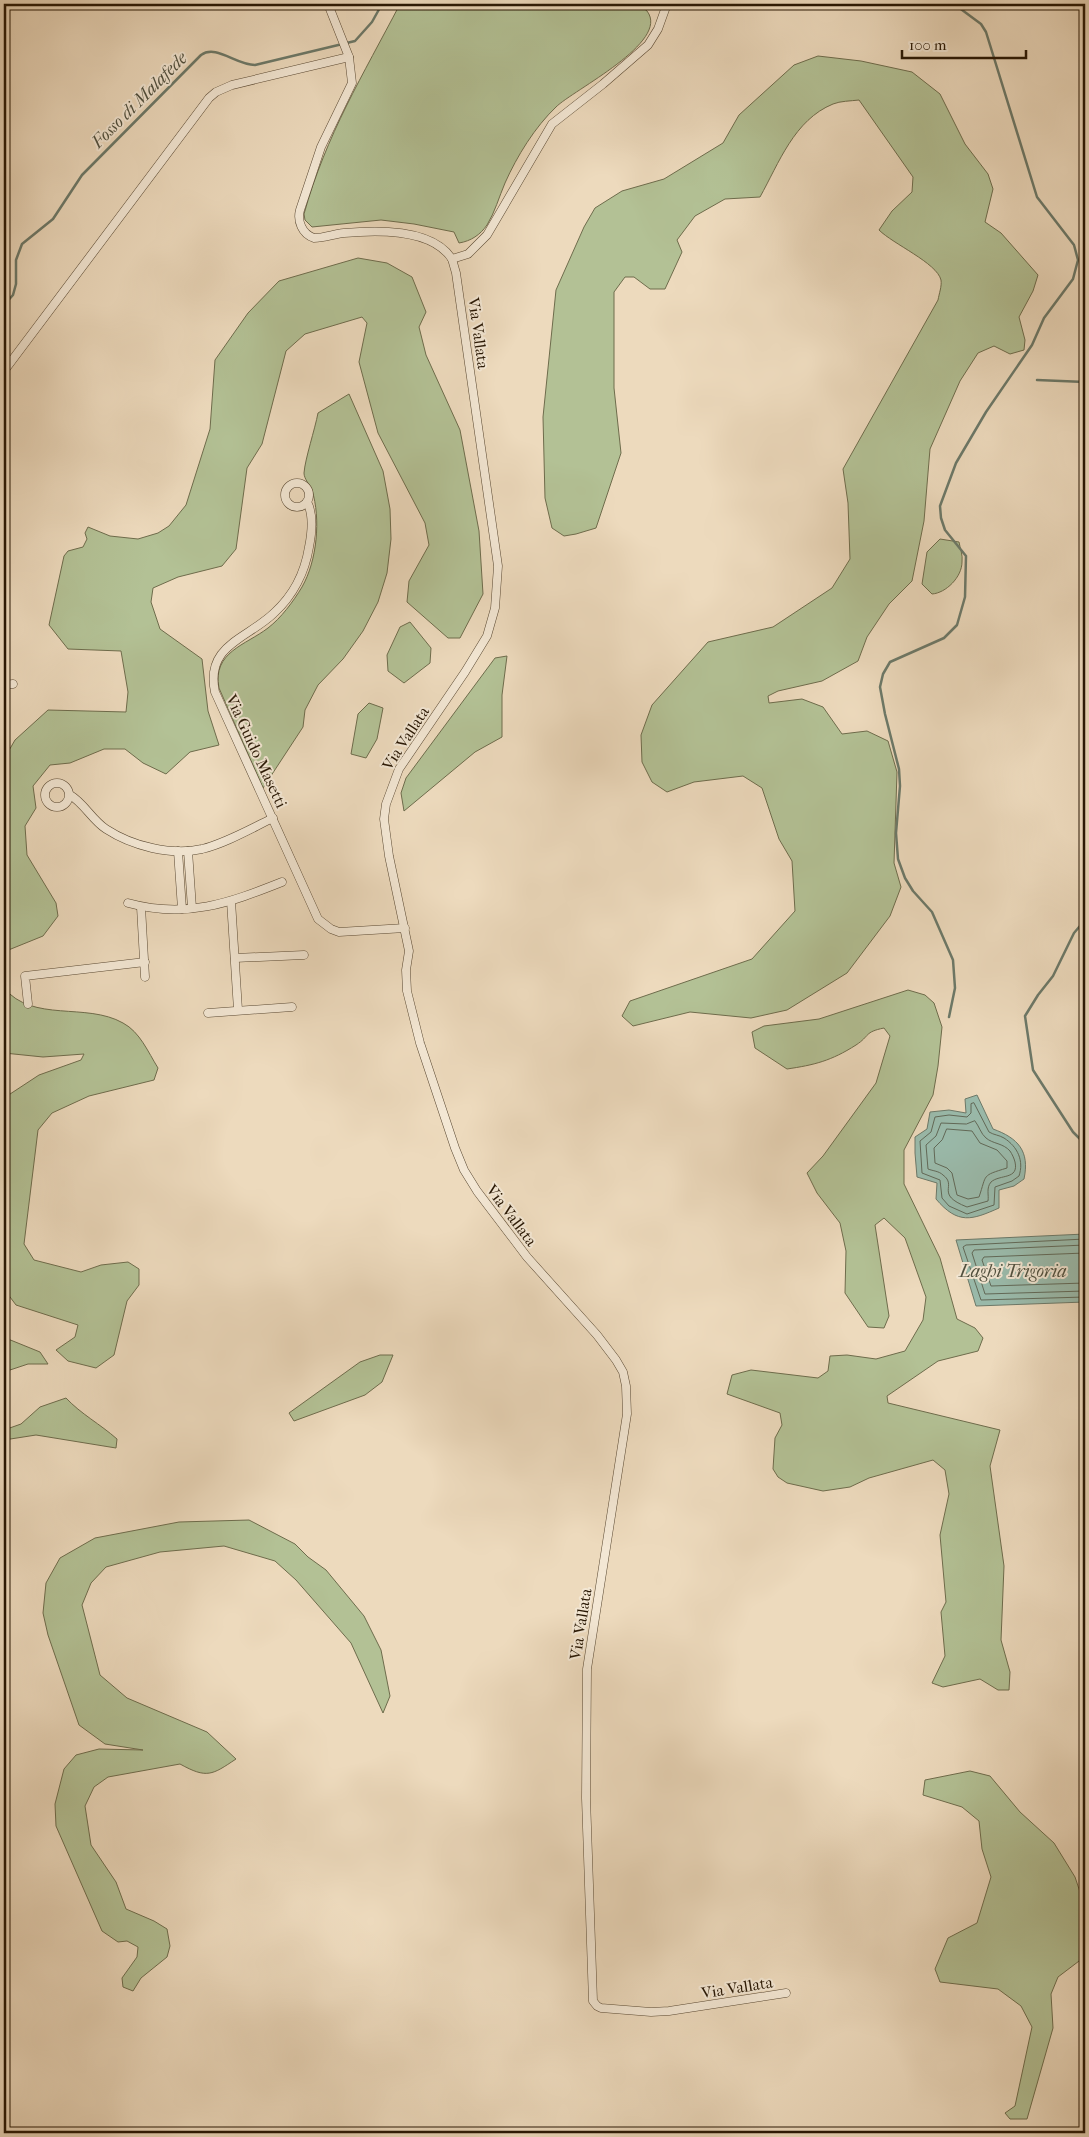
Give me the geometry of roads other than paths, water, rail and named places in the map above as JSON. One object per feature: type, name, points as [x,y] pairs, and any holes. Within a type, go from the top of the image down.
[{"type":"street","points":[[328,4],[339,36],[349,57],[352,75],[350,89],[321,147],[300,212],[301,226],[306,234],[314,238],[377,231],[415,236],[442,248],[452,258],[468,254],[486,235],[544,134],[552,124],[632,61],[648,45],[658,29],[667,4]]},
{"type":"street","points":[[4,371],[204,103],[212,95],[238,83],[349,57]]},
{"type":"street","name":"Via Vallata","points":[[452,258],[456,273],[498,566],[498,589],[492,624],[487,636],[465,672],[399,768],[389,792],[384,819],[389,856],[409,951],[406,984],[412,1014],[455,1148],[464,1170],[477,1191],[527,1257],[597,1335],[620,1366],[626,1386],[625,1423],[586,1678],[586,1798],[594,2003],[603,2008],[660,2012],[786,1993]]},
{"type":"street","name":"Via Guido Masetti","points":[[307,502],[311,517],[310,544],[303,570],[296,586],[273,614],[226,646],[217,660],[213,674],[214,686],[218,701],[312,907],[324,925],[339,932],[352,933],[405,928]]},
{"type":"street","points":[[4,684],[13,684]]},
{"type":"street","points":[[70,796],[76,799],[98,824],[113,834],[145,846],[178,851],[212,846],[273,818]]},
{"type":"street","points":[[178,851],[182,908]]},
{"type":"street","points":[[188,851],[192,908]]},
{"type":"street","points":[[128,903],[141,907],[164,909],[211,906],[231,901],[282,882]]},
{"type":"street","points":[[231,901],[238,1010]]},
{"type":"street","points":[[141,907],[145,978]]},
{"type":"street","points":[[235,958],[304,955]]},
{"type":"street","points":[[28,1004],[25,976],[145,962]]},
{"type":"street","points":[[208,1013],[292,1007]]},
{"type":"water","points":[[977,1095],[993,1129],[1015,1141],[1020,1147],[1025,1161],[1025,1169],[1024,1179],[1014,1186],[999,1190],[999,1208],[966,1218],[951,1213],[936,1199],[937,1183],[917,1177],[915,1137],[927,1129],[930,1112],[949,1110],[966,1113],[965,1099]]},
{"type":"water","name":"Laghi Trigoria","points":[[1085,1234],[1085,1302],[976,1306],[956,1240]]},
{"type":"waterway","name":"Fosso di Malafede","points":[[4,305],[13,295],[16,284],[16,260],[22,244],[53,219],[82,175],[201,55],[207,52],[220,53],[241,62],[255,65],[355,41],[372,22],[382,4]]},
{"type":"waterway","points":[[949,1017],[955,988],[953,960],[932,912],[913,891],[905,878],[898,859],[896,833],[900,786],[899,769],[880,687],[883,674],[890,662],[944,638],[957,625],[965,597],[966,556],[945,530],[940,506],[956,463],[986,412],[1032,345],[1044,318],[1073,279],[1078,260],[1074,245],[1037,197],[986,32],[981,24],[954,4]]},
{"type":"waterway","points":[[1037,380],[1085,382]]},
{"type":"waterway","points":[[1085,920],[1074,933],[1053,976],[1025,1016],[1033,1070],[1073,1132],[1085,1144]]}]
